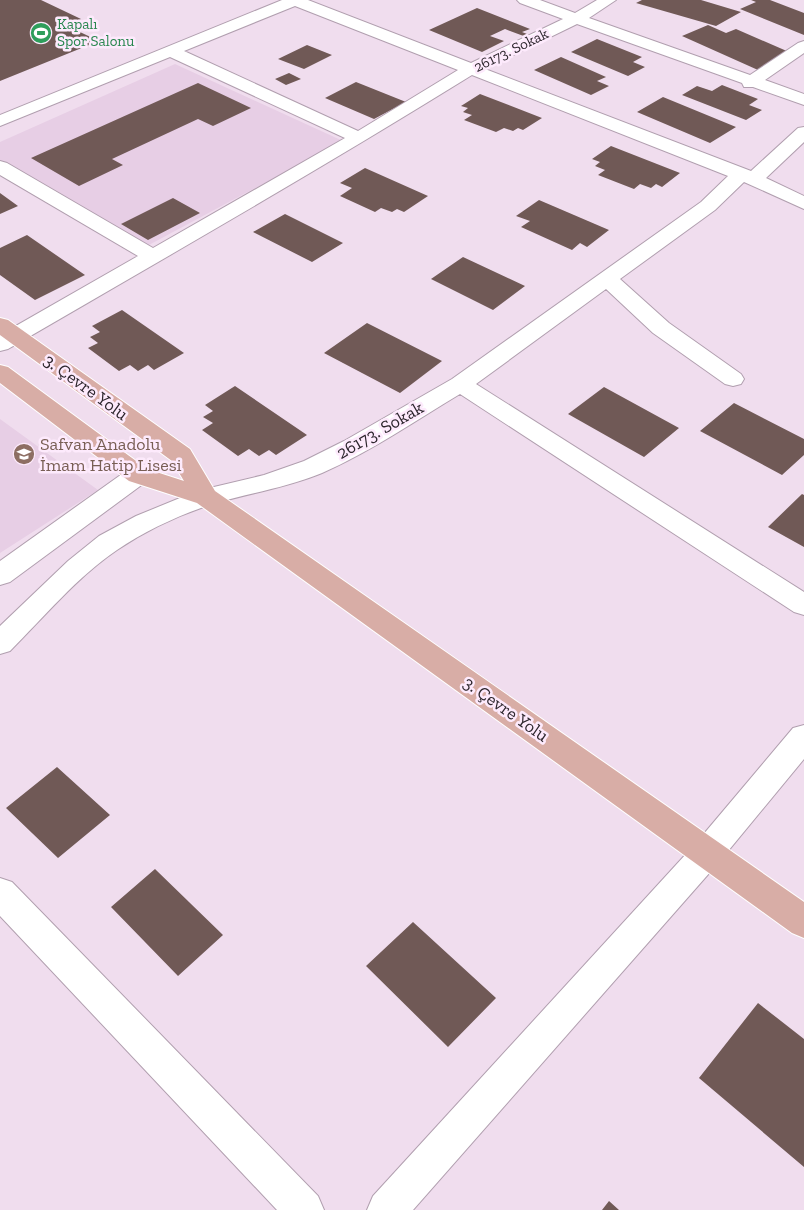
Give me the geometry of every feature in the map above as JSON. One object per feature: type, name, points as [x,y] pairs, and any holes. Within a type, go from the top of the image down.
[{"type":"main road","name":"3. Çevre Yolu","points":[[5,335],[181,455],[206,496]]},
{"type":"main road","name":"3. Çevre Yolu","points":[[0,372],[138,475],[206,496],[804,922]]},
{"type":"street","points":[[0,121],[294,0],[748,176],[804,203]]},
{"type":"street","points":[[525,0],[750,83],[804,100]]},
{"type":"street","name":"26173. Sokak","points":[[5,335],[154,257],[359,138],[471,69],[577,18],[608,0]]},
{"type":"street","points":[[750,83],[804,46]]},
{"type":"street","points":[[170,51],[359,138]]},
{"type":"street","name":"26173. Sokak","points":[[0,643],[77,568],[108,543],[145,522],[206,496],[269,483],[313,467],[353,447],[460,384],[608,280],[804,132]]},
{"type":"street","points":[[0,167],[154,257]]},
{"type":"street","points":[[608,280],[661,328],[733,379]]},
{"type":"street","points":[[460,384],[804,605]]},
{"type":"street","points":[[0,575],[138,475]]},
{"type":"street","points":[[388,1210],[708,852],[804,737]]},
{"type":"street","points":[[0,893],[304,1210]]},
{"type":"shaded area","points":[[175,64],[343,141],[147,246],[0,161],[0,142]]},
{"type":"shaded area","name":"Safvan Anadolu İmam Hatip Lisesi","points":[[0,419],[98,490],[0,553]]},
{"type":"building","name":"Kapalı Spor Salonu","points":[[0,0],[41,0],[81,19],[65,25],[99,41],[0,81]]},
{"type":"building","points":[[642,0],[701,0],[741,12],[716,26],[636,3]]},
{"type":"building","points":[[751,0],[770,0],[804,13],[804,35],[740,9],[756,2]]},
{"type":"building","points":[[477,8],[530,29],[522,32],[532,36],[529,38],[505,29],[490,36],[504,41],[482,52],[429,30]]},
{"type":"building","points":[[708,25],[726,33],[736,29],[789,52],[758,70],[682,36]]},
{"type":"building","points":[[597,39],[642,57],[633,62],[645,67],[628,76],[571,52]]},
{"type":"building","points":[[307,45],[332,55],[304,69],[278,59]]},
{"type":"building","points":[[561,57],[606,77],[597,81],[609,86],[591,95],[534,70]]},
{"type":"building","points":[[289,73],[301,79],[286,85],[275,79]]},
{"type":"building","points":[[356,82],[406,102],[374,119],[325,98]]},
{"type":"building","points":[[198,83],[251,108],[213,126],[198,119],[112,159],[123,165],[79,186],[31,158]]},
{"type":"building","points":[[722,85],[758,99],[749,105],[762,110],[746,120],[682,95],[697,86],[712,91]]},
{"type":"building","points":[[480,94],[542,118],[523,130],[518,128],[513,131],[504,128],[496,132],[464,120],[472,115],[463,112],[468,108],[461,106]]},
{"type":"building","points":[[663,97],[736,127],[710,143],[637,112]]},
{"type":"building","points":[[611,146],[680,173],[662,187],[656,184],[651,188],[640,184],[634,189],[598,175],[605,170],[595,166],[600,162],[592,159]]},
{"type":"building","points":[[365,168],[428,196],[404,212],[397,209],[392,212],[381,208],[375,212],[340,196],[352,188],[340,183]]},
{"type":"building","points":[[0,193],[18,206],[0,214]]},
{"type":"building","points":[[173,198],[200,213],[148,240],[121,224]]},
{"type":"building","points":[[539,200],[609,230],[587,247],[580,243],[572,250],[521,227],[530,221],[516,216]]},
{"type":"building","points":[[285,214],[343,243],[312,262],[253,232]]},
{"type":"building","points":[[27,235],[85,275],[35,300],[0,275],[0,248]]},
{"type":"building","points":[[463,257],[525,286],[493,310],[431,279]]},
{"type":"building","points":[[122,310],[184,353],[154,370],[148,365],[138,371],[130,365],[119,371],[88,348],[98,343],[90,337],[100,332],[92,326]]},
{"type":"building","points":[[367,323],[442,361],[400,393],[324,353]]},
{"type":"building","points":[[235,386],[307,435],[276,455],[269,450],[259,456],[249,449],[238,456],[202,430],[213,423],[203,417],[213,411],[205,405]]},
{"type":"building","points":[[604,387],[679,428],[644,457],[568,414]]},
{"type":"building","points":[[734,403],[804,439],[804,455],[782,475],[700,431]]},
{"type":"building","points":[[802,494],[804,495],[804,547],[768,527]]},
{"type":"building","points":[[57,767],[110,815],[58,858],[6,808]]},
{"type":"building","points":[[155,869],[223,935],[178,976],[111,907]]},
{"type":"building","points":[[413,922],[496,998],[448,1047],[366,966]]},
{"type":"building","points":[[758,1003],[804,1039],[804,1167],[699,1078]]},
{"type":"building","points":[[609,1201],[619,1210],[602,1210]]},
{"type":"place","name":"Kapalı Spor Salonu","points":[[41,33]]},
{"type":"place","name":"Safvan Anadolu İmam Hatip Lisesi","points":[[24,454]]}]
